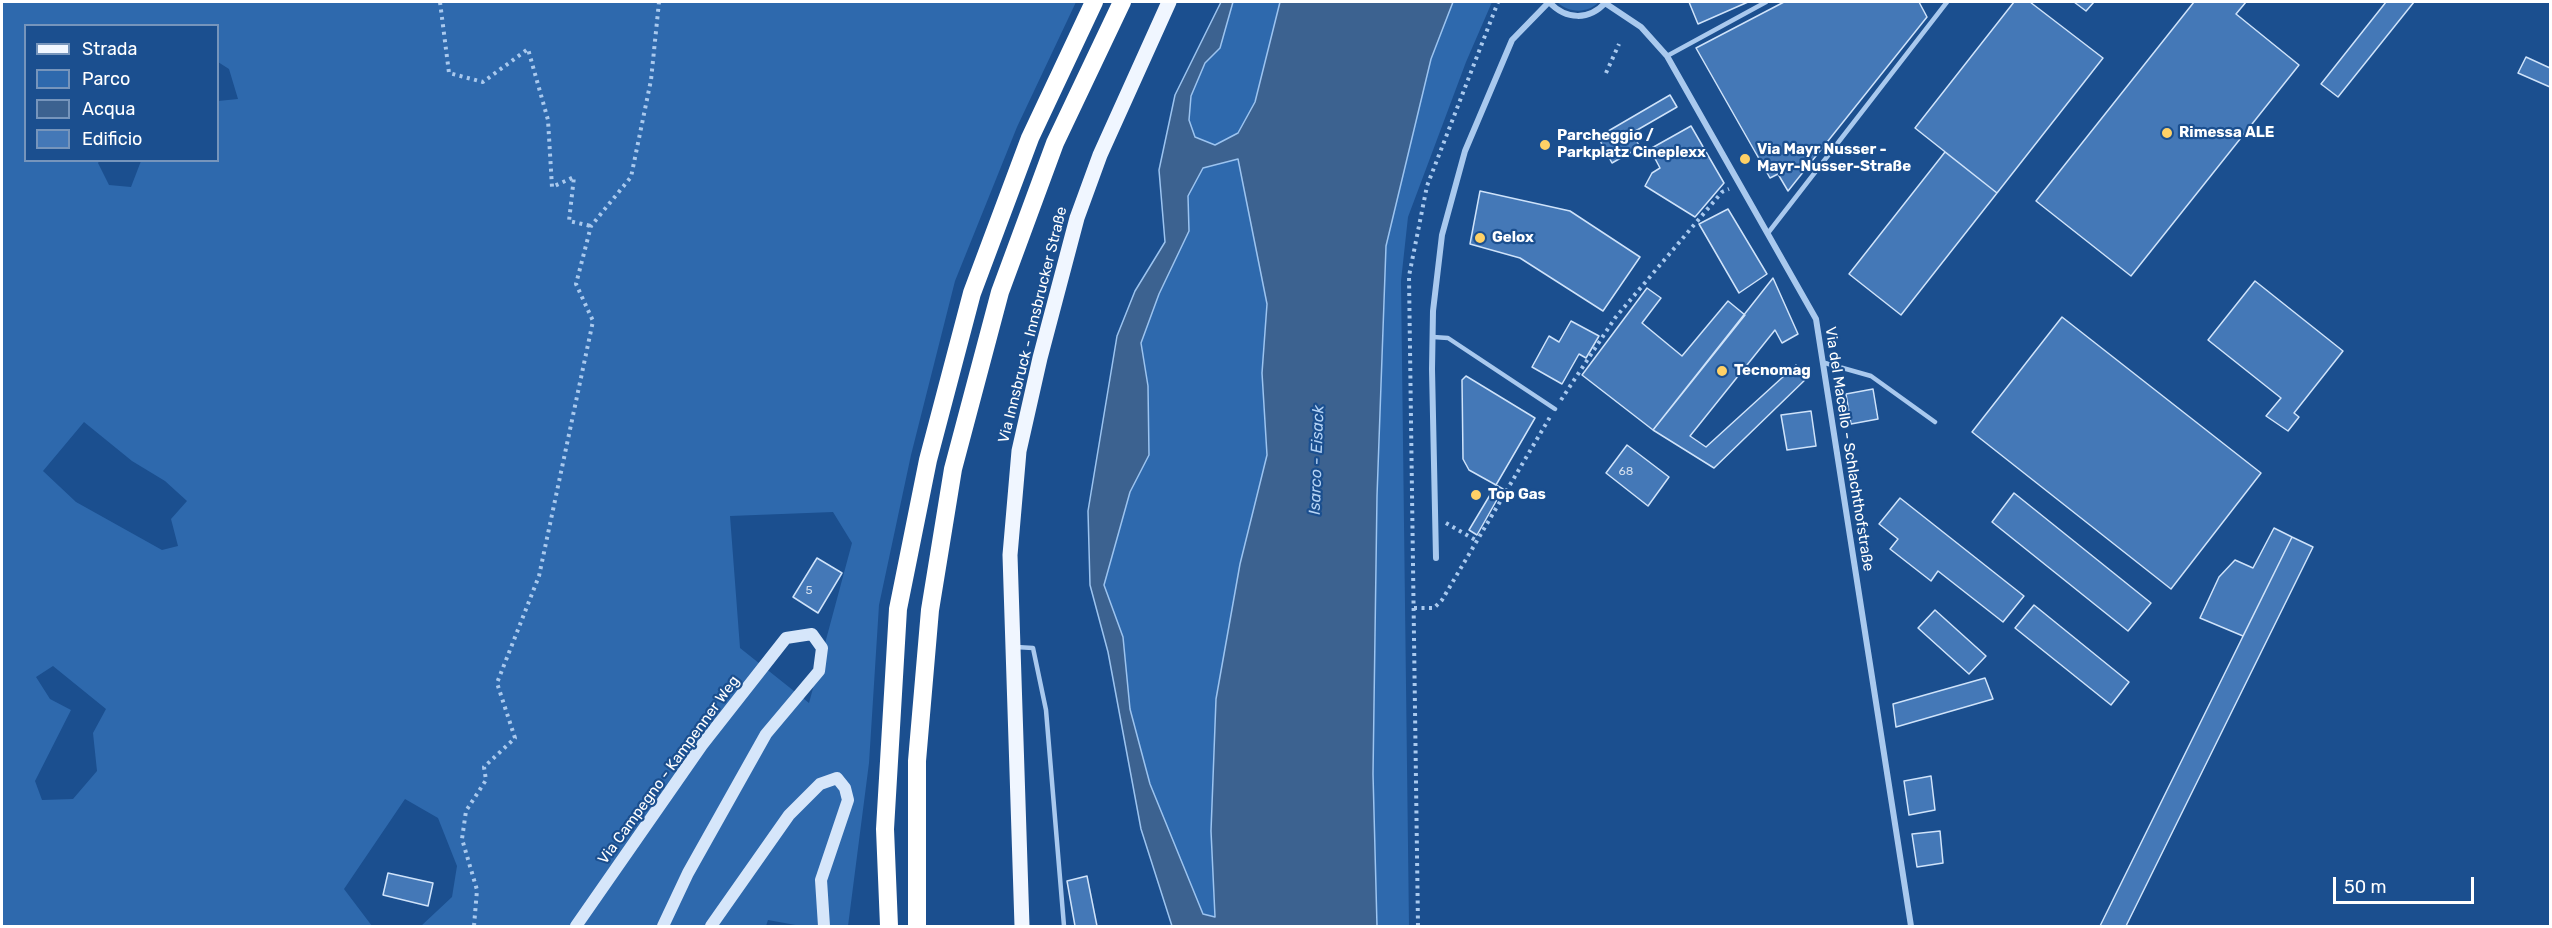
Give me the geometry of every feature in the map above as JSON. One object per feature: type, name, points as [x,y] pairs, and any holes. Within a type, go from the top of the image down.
[{"type":"highway","points":[[889,927],[885,829],[898,609],[928,460],[972,293],[1030,138],[1094,2]]},
{"type":"highway","points":[[917,927],[918,750],[930,610],[953,469],[1000,292],[1055,143],[1122,2]]},
{"type":"main road","name":"Via Innsbruck - Innsbrucker Straße","points":[[1022,927],[1010,555],[1019,451],[1040,358],[1077,218],[1100,155],[1169,2]]},
{"type":"street","points":[[1436,558],[1433,338],[1442,235],[1465,151],[1512,40],[1549,2],[1557,10],[1578,17],[1598,10],[1606,2]]},
{"type":"street","name":"Via del Macello - Schlachthofstraße","points":[[1606,2],[1641,27],[1667,56],[1816,319],[1825,363],[1911,927]]},
{"type":"street","name":"Via Campegno - Kampenner Weg","points":[[576,927],[702,745],[786,638],[812,634],[822,648],[819,671],[766,734],[688,873],[663,927]]},
{"type":"street","points":[[711,927],[789,815],[820,784],[837,778],[845,788],[848,800],[821,880],[824,927]]},
{"type":"lane","points":[[1667,56],[1766,2]]},
{"type":"lane","points":[[1768,233],[1947,2]]},
{"type":"lane","points":[[1433,338],[1448,338],[1555,409]]},
{"type":"lane","points":[[1825,363],[1871,376],[1935,422]]},
{"type":"lane","points":[[1012,646],[1033,648],[1046,710],[1064,927]]},
{"type":"path","points":[[440,2],[449,73],[483,82],[528,49],[548,120],[552,187],[574,177],[569,221],[591,226]]},
{"type":"path","points":[[474,927],[477,890],[462,839],[463,824],[466,811],[486,780],[484,767],[515,738],[497,683],[539,576],[593,321],[576,284],[591,226],[631,177],[651,80],[659,2]]},
{"type":"path","points":[[1605,73],[1619,44]]},
{"type":"path","points":[[1414,608],[1434,608],[1442,600],[1555,409],[1615,318],[1722,192],[1740,183]]},
{"type":"path","points":[[1435,516],[1477,541]]},
{"type":"green space","points":[[2,2],[1076,2],[1017,127],[955,281],[911,455],[879,605],[869,763],[848,926],[801,926],[768,920],[766,926],[421,926],[452,897],[457,866],[438,818],[405,799],[344,889],[372,926],[2,926]],"holes":[[[84,422],[132,461],[165,481],[187,501],[171,519],[178,546],[162,550],[76,502],[43,471]],[[833,512],[852,543],[809,703],[740,648],[730,516]],[[53,666],[106,709],[93,733],[97,771],[73,799],[42,800],[35,781],[71,710],[50,699],[36,677]]]},
{"type":"green space","points":[[1233,2],[1280,3],[1255,102],[1238,133],[1215,145],[1195,137],[1189,120],[1191,96],[1205,63],[1220,48]]},
{"type":"green space","points":[[1453,2],[1492,2],[1466,62],[1408,217],[1401,281],[1409,926],[1377,926],[1373,774],[1377,496],[1386,246],[1431,59]]},
{"type":"green space","points":[[1557,2],[1599,2],[1589,9],[1578,11]]},
{"type":"green space","points":[[1238,159],[1267,304],[1262,374],[1267,455],[1240,564],[1216,699],[1211,831],[1215,918],[1203,914],[1150,784],[1130,709],[1123,637],[1104,585],[1130,492],[1149,455],[1148,386],[1141,343],[1159,294],[1189,231],[1188,196],[1203,168]]},
{"type":"water","name":"Isarco - Eisack","points":[[1221,2],[1233,2],[1220,48],[1205,63],[1191,96],[1189,120],[1195,137],[1215,145],[1238,133],[1255,102],[1280,2],[1453,2],[1431,59],[1386,246],[1377,496],[1373,774],[1377,926],[1172,926],[1141,829],[1108,652],[1090,585],[1088,511],[1117,336],[1135,291],[1165,242],[1159,170],[1175,95]],"holes":[[[1238,159],[1267,304],[1262,373],[1267,455],[1240,564],[1216,699],[1211,831],[1215,917],[1203,914],[1150,784],[1130,709],[1123,637],[1104,585],[1130,492],[1149,455],[1148,386],[1141,343],[1159,294],[1189,231],[1188,196],[1203,168]]]},
{"type":"building","points":[[1689,2],[1748,2],[1698,24]]},
{"type":"building","points":[[1784,2],[1919,2],[1927,17],[1788,191],[1778,174],[1770,178],[1696,48]]},
{"type":"building","points":[[2014,2],[2030,2],[2103,58],[1997,193],[1915,128]]},
{"type":"building","points":[[2074,2],[2094,2],[2086,11]]},
{"type":"building","name":"Rimessa ALE","points":[[2194,2],[2246,2],[2236,14],[2299,65],[2131,276],[2036,201]]},
{"type":"building","points":[[2386,2],[2414,2],[2338,97],[2321,84]]},
{"type":"building","points":[[2526,57],[2550,68],[2550,87],[2518,73]]},
{"type":"building","points":[[1670,95],[1677,107],[1632,133],[1640,147],[1612,163],[1598,137]]},
{"type":"building","points":[[1691,126],[1724,183],[1695,217],[1645,186],[1652,173],[1660,168],[1650,149]]},
{"type":"building","points":[[1945,152],[1997,193],[1901,315],[1849,274]]},
{"type":"building","points":[[1480,191],[1570,211],[1640,257],[1603,311],[1520,258],[1470,244]]},
{"type":"building","points":[[1728,209],[1767,274],[1739,293],[1699,224]]},
{"type":"building","name":"Tecnomag","points":[[1773,278],[1798,334],[1782,343],[1775,330],[1690,436],[1706,447],[1796,365],[1809,376],[1714,468],[1653,430]]},
{"type":"building","points":[[2255,281],[2343,351],[2294,413],[2299,417],[2288,431],[2266,416],[2281,398],[2208,340]]},
{"type":"building","points":[[1647,288],[1661,298],[1642,323],[1682,356],[1728,301],[1745,315],[1653,430],[1582,375]]},
{"type":"building","points":[[2062,317],[2261,473],[2171,589],[1972,432]]},
{"type":"building","points":[[1571,321],[1599,336],[1586,358],[1579,354],[1562,384],[1532,367],[1549,336],[1559,342]]},
{"type":"building","points":[[1466,376],[1535,418],[1496,485],[1469,470],[1463,459],[1462,380]]},
{"type":"building","points":[[1873,389],[1878,419],[1851,424],[1846,394]]},
{"type":"building","points":[[1811,411],[1816,446],[1787,450],[1781,415]]},
{"type":"building","points":[[1627,445],[1669,477],[1648,506],[1606,473]]},
{"type":"building","points":[[1496,485],[1503,489],[1477,535],[1469,530]]},
{"type":"building","points":[[2014,493],[2151,603],[2128,631],[1992,522]]},
{"type":"building","points":[[1900,498],[2024,596],[2003,622],[1938,571],[1931,581],[1890,549],[1898,539],[1879,524]]},
{"type":"building","points":[[2274,528],[2292,537],[2243,636],[2200,618],[2219,577],[2235,560],[2253,568]]},
{"type":"building","points":[[2292,537],[2313,547],[2126,926],[2100,926]]},
{"type":"building","points":[[817,558],[842,573],[818,613],[793,597]]},
{"type":"building","points":[[2034,605],[2129,682],[2111,705],[2015,628]]},
{"type":"building","points":[[1935,610],[1986,656],[1969,674],[1918,628]]},
{"type":"building","points":[[1985,678],[1993,699],[1896,727],[1893,704]]},
{"type":"building","points":[[1931,776],[1935,810],[1909,815],[1904,781]]},
{"type":"building","points":[[1940,831],[1943,863],[1917,867],[1912,834]]},
{"type":"building","points":[[388,873],[433,883],[428,906],[383,895]]},
{"type":"building","points":[[1087,876],[1097,926],[1075,926],[1067,881]]},
{"type":"place","name":"Rimessa ALE","points":[[2167,133]]},
{"type":"place","name":"Parcheggio / Parkplatz Cineplexx","points":[[1545,145]]},
{"type":"place","name":"Via Mayr Nusser - Mayr-Nusser-Straße","points":[[1745,159]]},
{"type":"place","name":"Gelox","points":[[1480,238]]},
{"type":"place","name":"Tecnomag","points":[[1722,371]]},
{"type":"place","name":"Top Gas","points":[[1476,495]]}]
